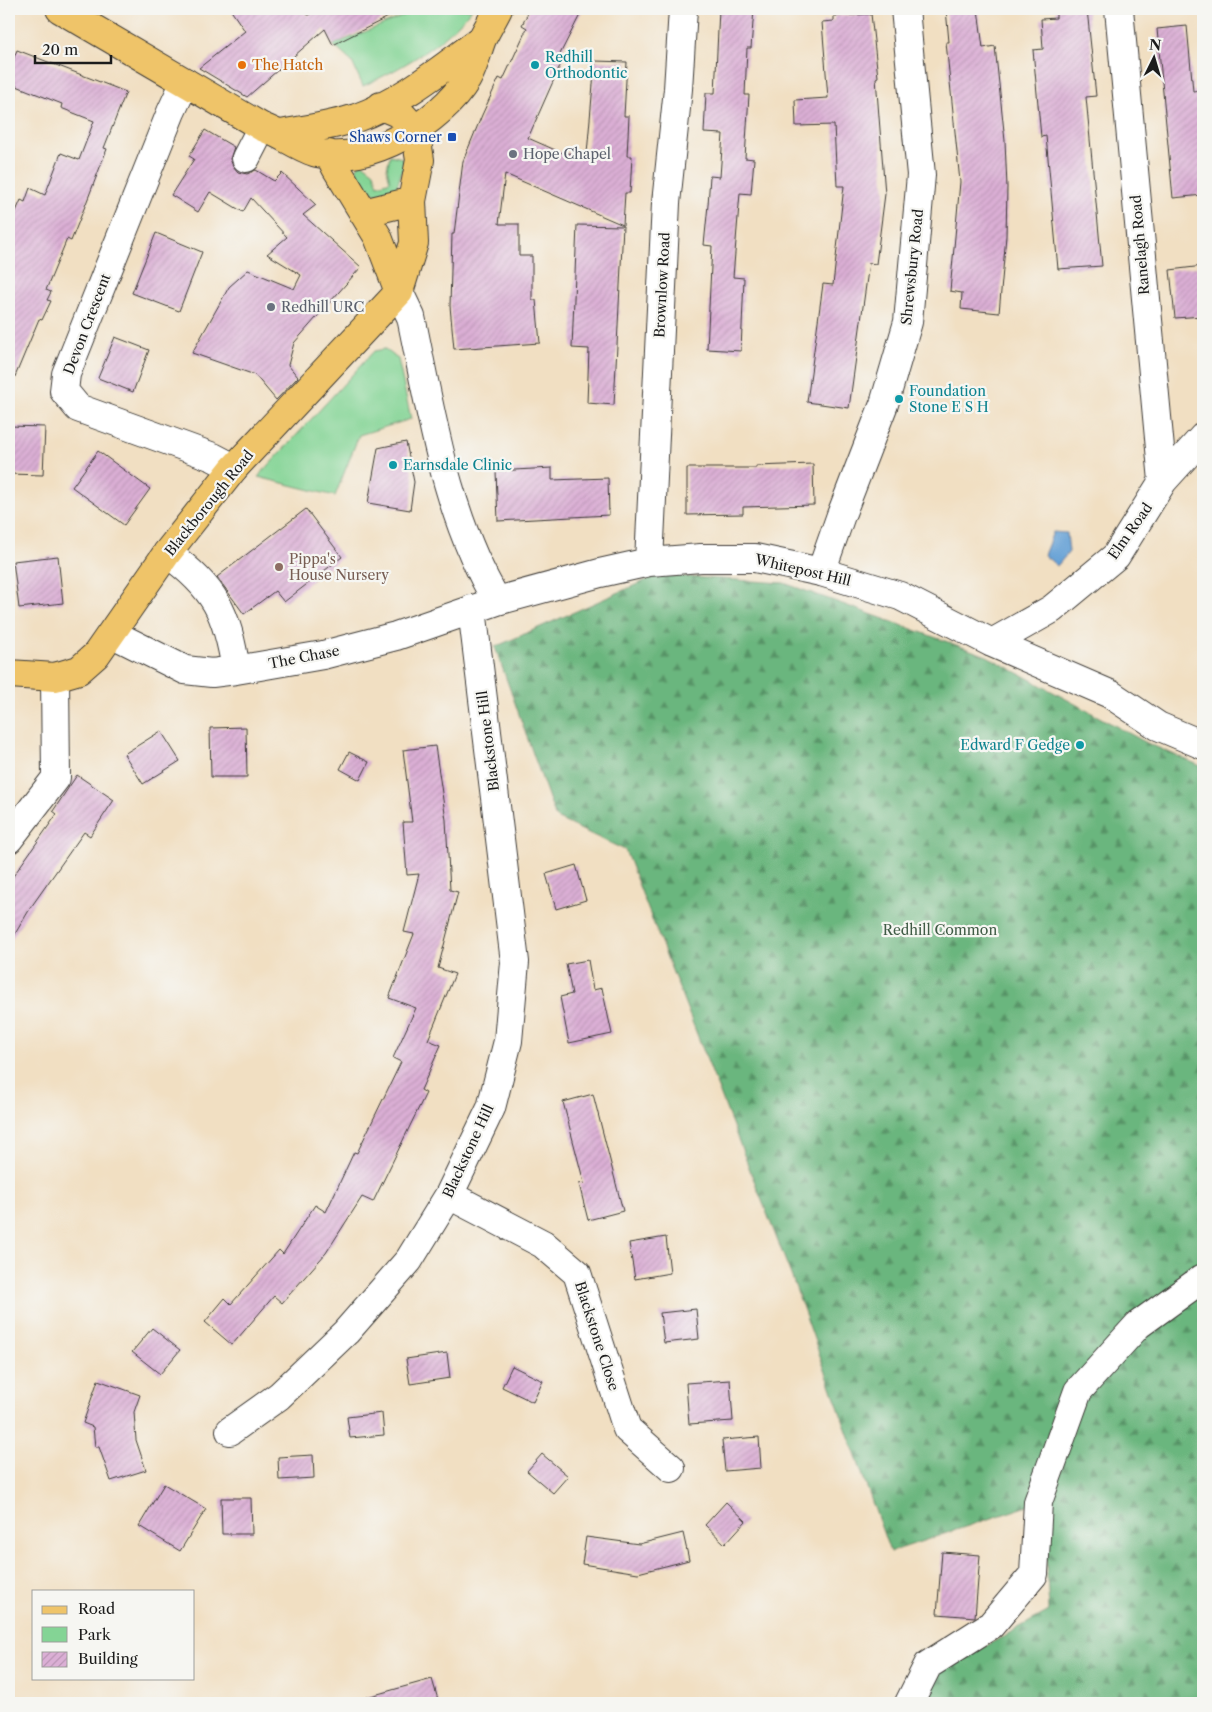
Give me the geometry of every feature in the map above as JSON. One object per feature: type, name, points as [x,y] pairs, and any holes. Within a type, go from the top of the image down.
[{"type":"main road","points":[[60,9],[272,130],[316,152],[329,154],[360,153],[389,143],[415,129],[446,104],[468,78],[482,39],[498,9]]},
{"type":"main road","points":[[272,130],[357,118],[420,85],[482,39]]},
{"type":"main road","points":[[381,106],[402,115],[415,129],[420,160],[412,201],[414,243],[399,292]]},
{"type":"main road","points":[[329,154],[357,118]]},
{"type":"main road","points":[[329,154],[378,237],[399,292]]},
{"type":"main road","points":[[363,213],[412,201]]},
{"type":"main road","name":"Blackborough Road","points":[[9,674],[55,677],[79,670],[96,656],[114,634],[167,553],[234,468],[399,292]]},
{"type":"street","name":"Brownlow Road","points":[[648,562],[666,204],[678,89],[683,9]]},
{"type":"street","name":"Shrewsbury Road","points":[[822,572],[841,515],[884,404],[908,322],[920,174],[905,9]]},
{"type":"street","name":"Ranelagh Road","points":[[1119,9],[1163,481]]},
{"type":"street","name":"Devon Crescent","points":[[185,82],[171,112],[66,374],[64,391],[78,408],[213,457],[234,468]]},
{"type":"street","points":[[246,158],[272,130]]},
{"type":"street","points":[[399,292],[411,317],[455,505],[480,569],[485,605]]},
{"type":"street","name":"Elm Road","points":[[992,643],[1052,609],[1116,556],[1163,481],[1203,437]]},
{"type":"street","points":[[167,553],[193,572],[216,601],[231,635],[236,670]]},
{"type":"street","name":"Whitepost Hill","points":[[485,605],[600,573],[648,562],[701,558],[756,558],[822,572],[900,596],[992,643],[1110,694],[1158,726],[1203,745]]},
{"type":"street","name":"The Chase","points":[[114,634],[185,670],[212,673],[323,655],[396,636],[485,605]]},
{"type":"street","name":"Blackstone Hill","points":[[230,1431],[279,1396],[346,1332],[409,1260],[449,1195],[491,1108],[508,1041],[515,962],[485,605]]},
{"type":"street","points":[[9,839],[56,778],[55,677]]},
{"type":"street","name":"Blackstone Close","points":[[449,1195],[543,1244],[577,1272],[627,1429],[670,1468]]},
{"type":"street","points":[[910,1703],[928,1665],[991,1625],[1034,1574],[1038,1502],[1078,1391],[1138,1326],[1203,1278]]},
{"type":"green space","points":[[420,9],[472,9],[449,33],[422,54],[363,86],[352,62],[333,45]]},
{"type":"green space","points":[[390,155],[402,158],[404,165],[395,192],[381,197],[365,186],[359,178],[356,169],[361,162],[374,172],[378,185],[390,181],[387,169]]},
{"type":"green space","points":[[385,349],[398,359],[411,419],[359,435],[335,496],[258,477],[374,351]]},
{"type":"green space","name":"Redhill Common","points":[[658,575],[784,583],[987,656],[1147,743],[1203,767],[1203,1703],[887,1703],[887,1701],[1049,1611],[1043,1501],[890,1552],[793,1280],[625,850],[556,818],[495,647]]},
{"type":"water","points":[[1053,532],[1067,533],[1069,552],[1057,566],[1044,555]]},
{"type":"building","points":[[230,9],[302,9],[308,15],[316,11],[315,9],[404,9],[333,45],[325,29],[247,97],[199,68],[245,31]]},
{"type":"building","points":[[530,9],[583,9],[558,58],[563,59],[528,138],[562,153],[587,154],[595,61],[627,62],[624,116],[629,116],[627,156],[632,156],[630,193],[625,193],[623,225],[505,174],[499,224],[519,224],[519,256],[532,256],[532,300],[536,300],[540,343],[454,349],[450,306],[452,234],[454,234],[463,161],[499,78],[503,80],[527,28],[522,25]]},
{"type":"building","points":[[719,9],[754,9],[751,48],[747,48],[745,95],[749,95],[745,158],[754,159],[751,194],[740,193],[733,277],[744,278],[741,351],[707,349],[712,246],[704,245],[710,176],[720,177],[723,134],[704,133],[706,93],[715,93]]},
{"type":"building","points":[[946,9],[978,9],[983,48],[995,46],[1005,141],[1007,187],[1006,236],[999,313],[961,309],[962,293],[950,291],[960,182],[946,42],[949,42]]},
{"type":"building","points":[[1056,9],[1087,9],[1096,96],[1086,97],[1102,266],[1058,269],[1046,136],[1041,137],[1033,50],[1043,49],[1041,19],[1056,18]]},
{"type":"building","points":[[871,14],[878,77],[876,78],[885,194],[876,264],[869,263],[849,408],[807,402],[823,284],[833,285],[844,186],[837,186],[834,125],[796,126],[795,100],[828,98],[822,22],[834,21],[834,16]]},
{"type":"building","points":[[1187,26],[1193,91],[1203,90],[1203,195],[1173,198],[1157,29]]},
{"type":"building","points":[[17,50],[126,92],[104,148],[107,149],[71,241],[67,239],[46,290],[51,292],[47,300],[51,301],[42,320],[39,319],[9,391],[9,227],[21,200],[25,202],[30,188],[45,195],[61,153],[79,160],[94,121],[61,108],[62,104],[9,83],[9,70]]},
{"type":"building","name":"Redhill URC","points":[[205,130],[234,147],[230,159],[238,172],[247,174],[256,170],[274,181],[282,173],[316,205],[303,215],[361,267],[294,343],[288,365],[298,377],[276,400],[255,375],[192,353],[229,287],[248,270],[294,289],[301,275],[267,254],[287,237],[251,198],[243,212],[210,192],[198,212],[171,195],[194,159],[189,156]]},
{"type":"building","points":[[577,225],[623,226],[614,405],[587,403],[589,349],[572,348]]},
{"type":"building","points":[[156,233],[202,252],[179,311],[132,293]]},
{"type":"building","points":[[1203,266],[1203,316],[1175,318],[1170,270]]},
{"type":"building","points":[[115,337],[149,350],[133,392],[98,378]]},
{"type":"building","points":[[9,426],[45,427],[43,475],[9,474]]},
{"type":"building","name":"Earnsdale Clinic","points":[[406,442],[414,482],[410,510],[368,503],[378,448]]},
{"type":"building","points":[[98,451],[150,489],[124,525],[72,487]]},
{"type":"building","points":[[813,464],[814,505],[743,507],[743,514],[687,515],[687,468],[756,468],[756,466]]},
{"type":"building","points":[[552,468],[552,480],[608,478],[609,515],[498,521],[496,471]]},
{"type":"building","name":"Pippa's House Nursery","points":[[306,509],[342,557],[284,602],[275,591],[244,614],[217,577]]},
{"type":"building","points":[[58,556],[63,603],[19,608],[13,561]]},
{"type":"building","points":[[246,727],[247,777],[211,777],[210,728]]},
{"type":"building","points":[[161,731],[180,761],[143,784],[124,754]]},
{"type":"building","points":[[435,746],[446,820],[450,890],[458,892],[438,968],[455,974],[428,1040],[441,1045],[421,1090],[426,1093],[373,1202],[362,1197],[326,1253],[282,1303],[274,1296],[232,1345],[205,1322],[225,1298],[231,1304],[279,1250],[283,1254],[315,1205],[326,1212],[354,1152],[357,1153],[401,1062],[393,1058],[416,1008],[389,998],[414,934],[404,932],[419,874],[407,875],[403,822],[412,822],[403,750]]},
{"type":"building","points":[[349,752],[369,762],[360,780],[340,769]]},
{"type":"building","points":[[77,775],[114,800],[90,836],[84,832],[31,907],[9,944],[9,882],[57,814],[53,811]]},
{"type":"building","points":[[576,865],[586,900],[556,909],[546,874]]},
{"type":"building","points":[[588,960],[593,990],[602,988],[612,1034],[569,1043],[560,997],[572,994],[566,964]]},
{"type":"building","points":[[593,1094],[623,1211],[588,1220],[579,1184],[584,1183],[563,1102]]},
{"type":"building","points":[[666,1237],[670,1273],[635,1279],[629,1243]]},
{"type":"building","points":[[696,1309],[699,1339],[664,1343],[660,1313]]},
{"type":"building","points":[[152,1328],[180,1350],[160,1374],[132,1352]]},
{"type":"building","points":[[447,1353],[450,1378],[410,1384],[406,1359]]},
{"type":"building","points":[[512,1366],[543,1381],[533,1402],[502,1387]]},
{"type":"building","points":[[98,1380],[140,1395],[134,1412],[136,1440],[146,1470],[111,1481],[99,1447],[95,1447],[93,1427],[83,1423]]},
{"type":"building","points":[[730,1380],[733,1421],[689,1424],[686,1383]]},
{"type":"building","points":[[382,1413],[384,1435],[350,1438],[347,1417]]},
{"type":"building","points":[[759,1437],[761,1468],[725,1471],[722,1440]]},
{"type":"building","points":[[542,1454],[568,1476],[553,1493],[527,1471]]},
{"type":"building","points":[[313,1455],[314,1478],[279,1480],[278,1457]]},
{"type":"building","points":[[164,1484],[206,1509],[180,1551],[139,1526]]},
{"type":"building","points":[[221,1498],[251,1498],[252,1534],[222,1534]]},
{"type":"building","points":[[726,1502],[746,1521],[725,1544],[705,1525]]},
{"type":"building","points":[[683,1533],[689,1560],[638,1573],[582,1564],[586,1537],[639,1544]]},
{"type":"building","points":[[942,1552],[980,1555],[975,1617],[937,1614]]},
{"type":"building","points":[[432,1679],[439,1703],[368,1703],[367,1697]]},
{"type":"place","name":"The Hatch","points":[[242,65]]},
{"type":"place","name":"Redhill Orthodontic","points":[[535,65]]},
{"type":"place","name":"Shaws Corner","points":[[452,137]]},
{"type":"place","name":"Hope Chapel","points":[[513,154]]},
{"type":"place","name":"Redhill URC","points":[[271,307]]},
{"type":"place","name":"Foundation Stone E S H","points":[[899,399]]},
{"type":"place","name":"Earnsdale Clinic","points":[[393,465]]},
{"type":"place","name":"Pippa's House Nursery","points":[[279,567]]},
{"type":"place","name":"Edward F Gedge","points":[[1080,745]]}]
